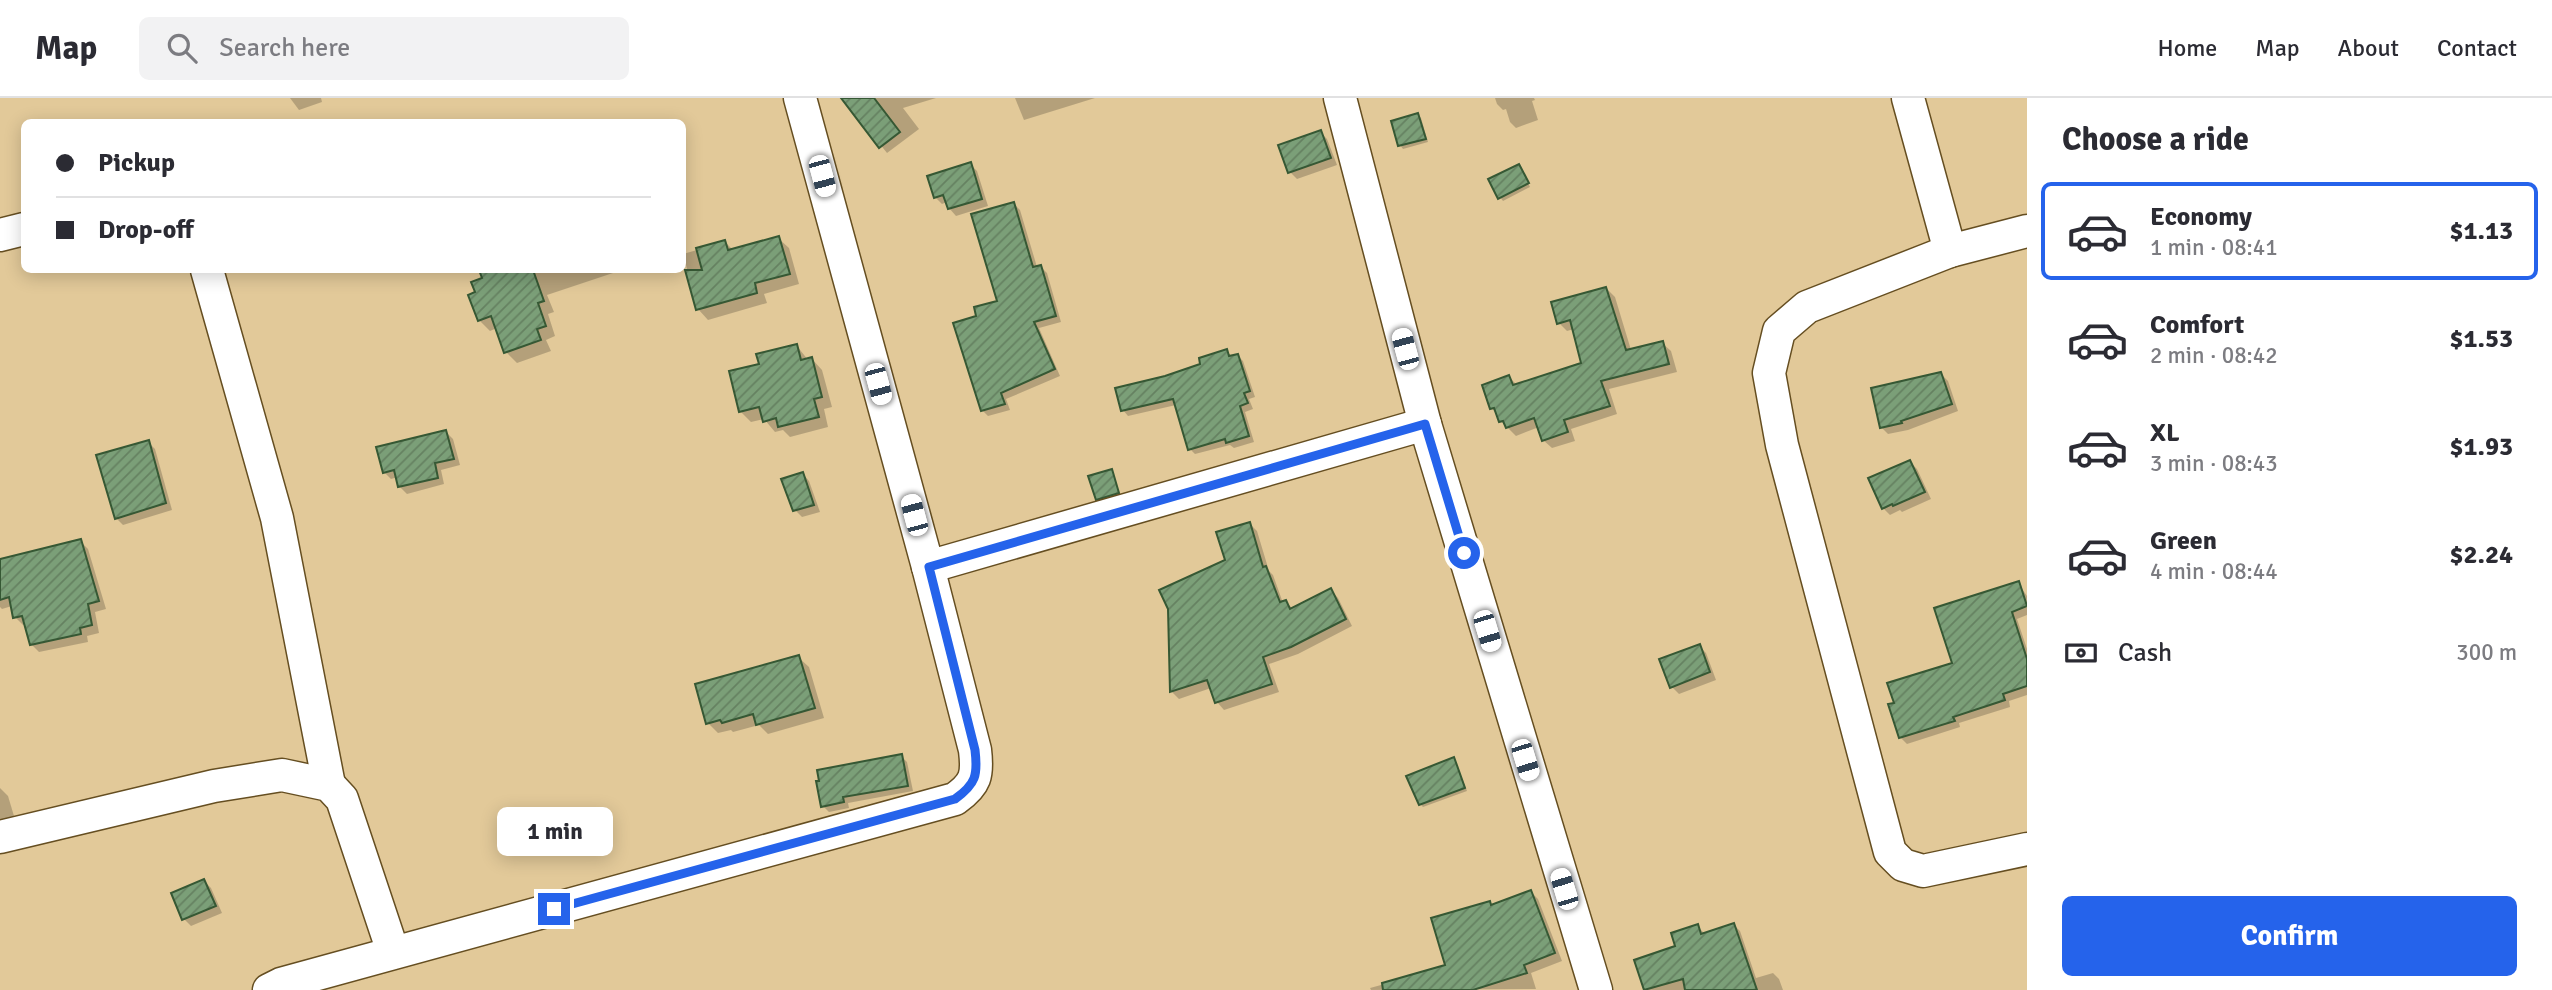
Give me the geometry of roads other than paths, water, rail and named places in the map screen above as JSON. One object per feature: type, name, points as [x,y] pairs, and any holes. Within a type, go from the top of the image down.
[{"type":"street","points":[[269,990],[281,984],[955,799],[971,787],[977,769],[975,750],[929,567],[800,98]]},
{"type":"street","points":[[1340,98],[1425,424],[1596,990]]},
{"type":"street","points":[[1908,98],[1950,251]]},
{"type":"street","points":[[0,234],[21,230]]},
{"type":"street","points":[[2027,230],[1950,251],[1807,307],[1779,331],[1769,373],[1782,445],[1890,852],[1903,865],[1923,871],[2027,849]]},
{"type":"street","points":[[208,273],[277,518],[329,785],[342,799],[393,953]]},
{"type":"street","points":[[929,567],[1425,424]]},
{"type":"street","points":[[0,837],[214,786],[282,775],[329,785]]}]
